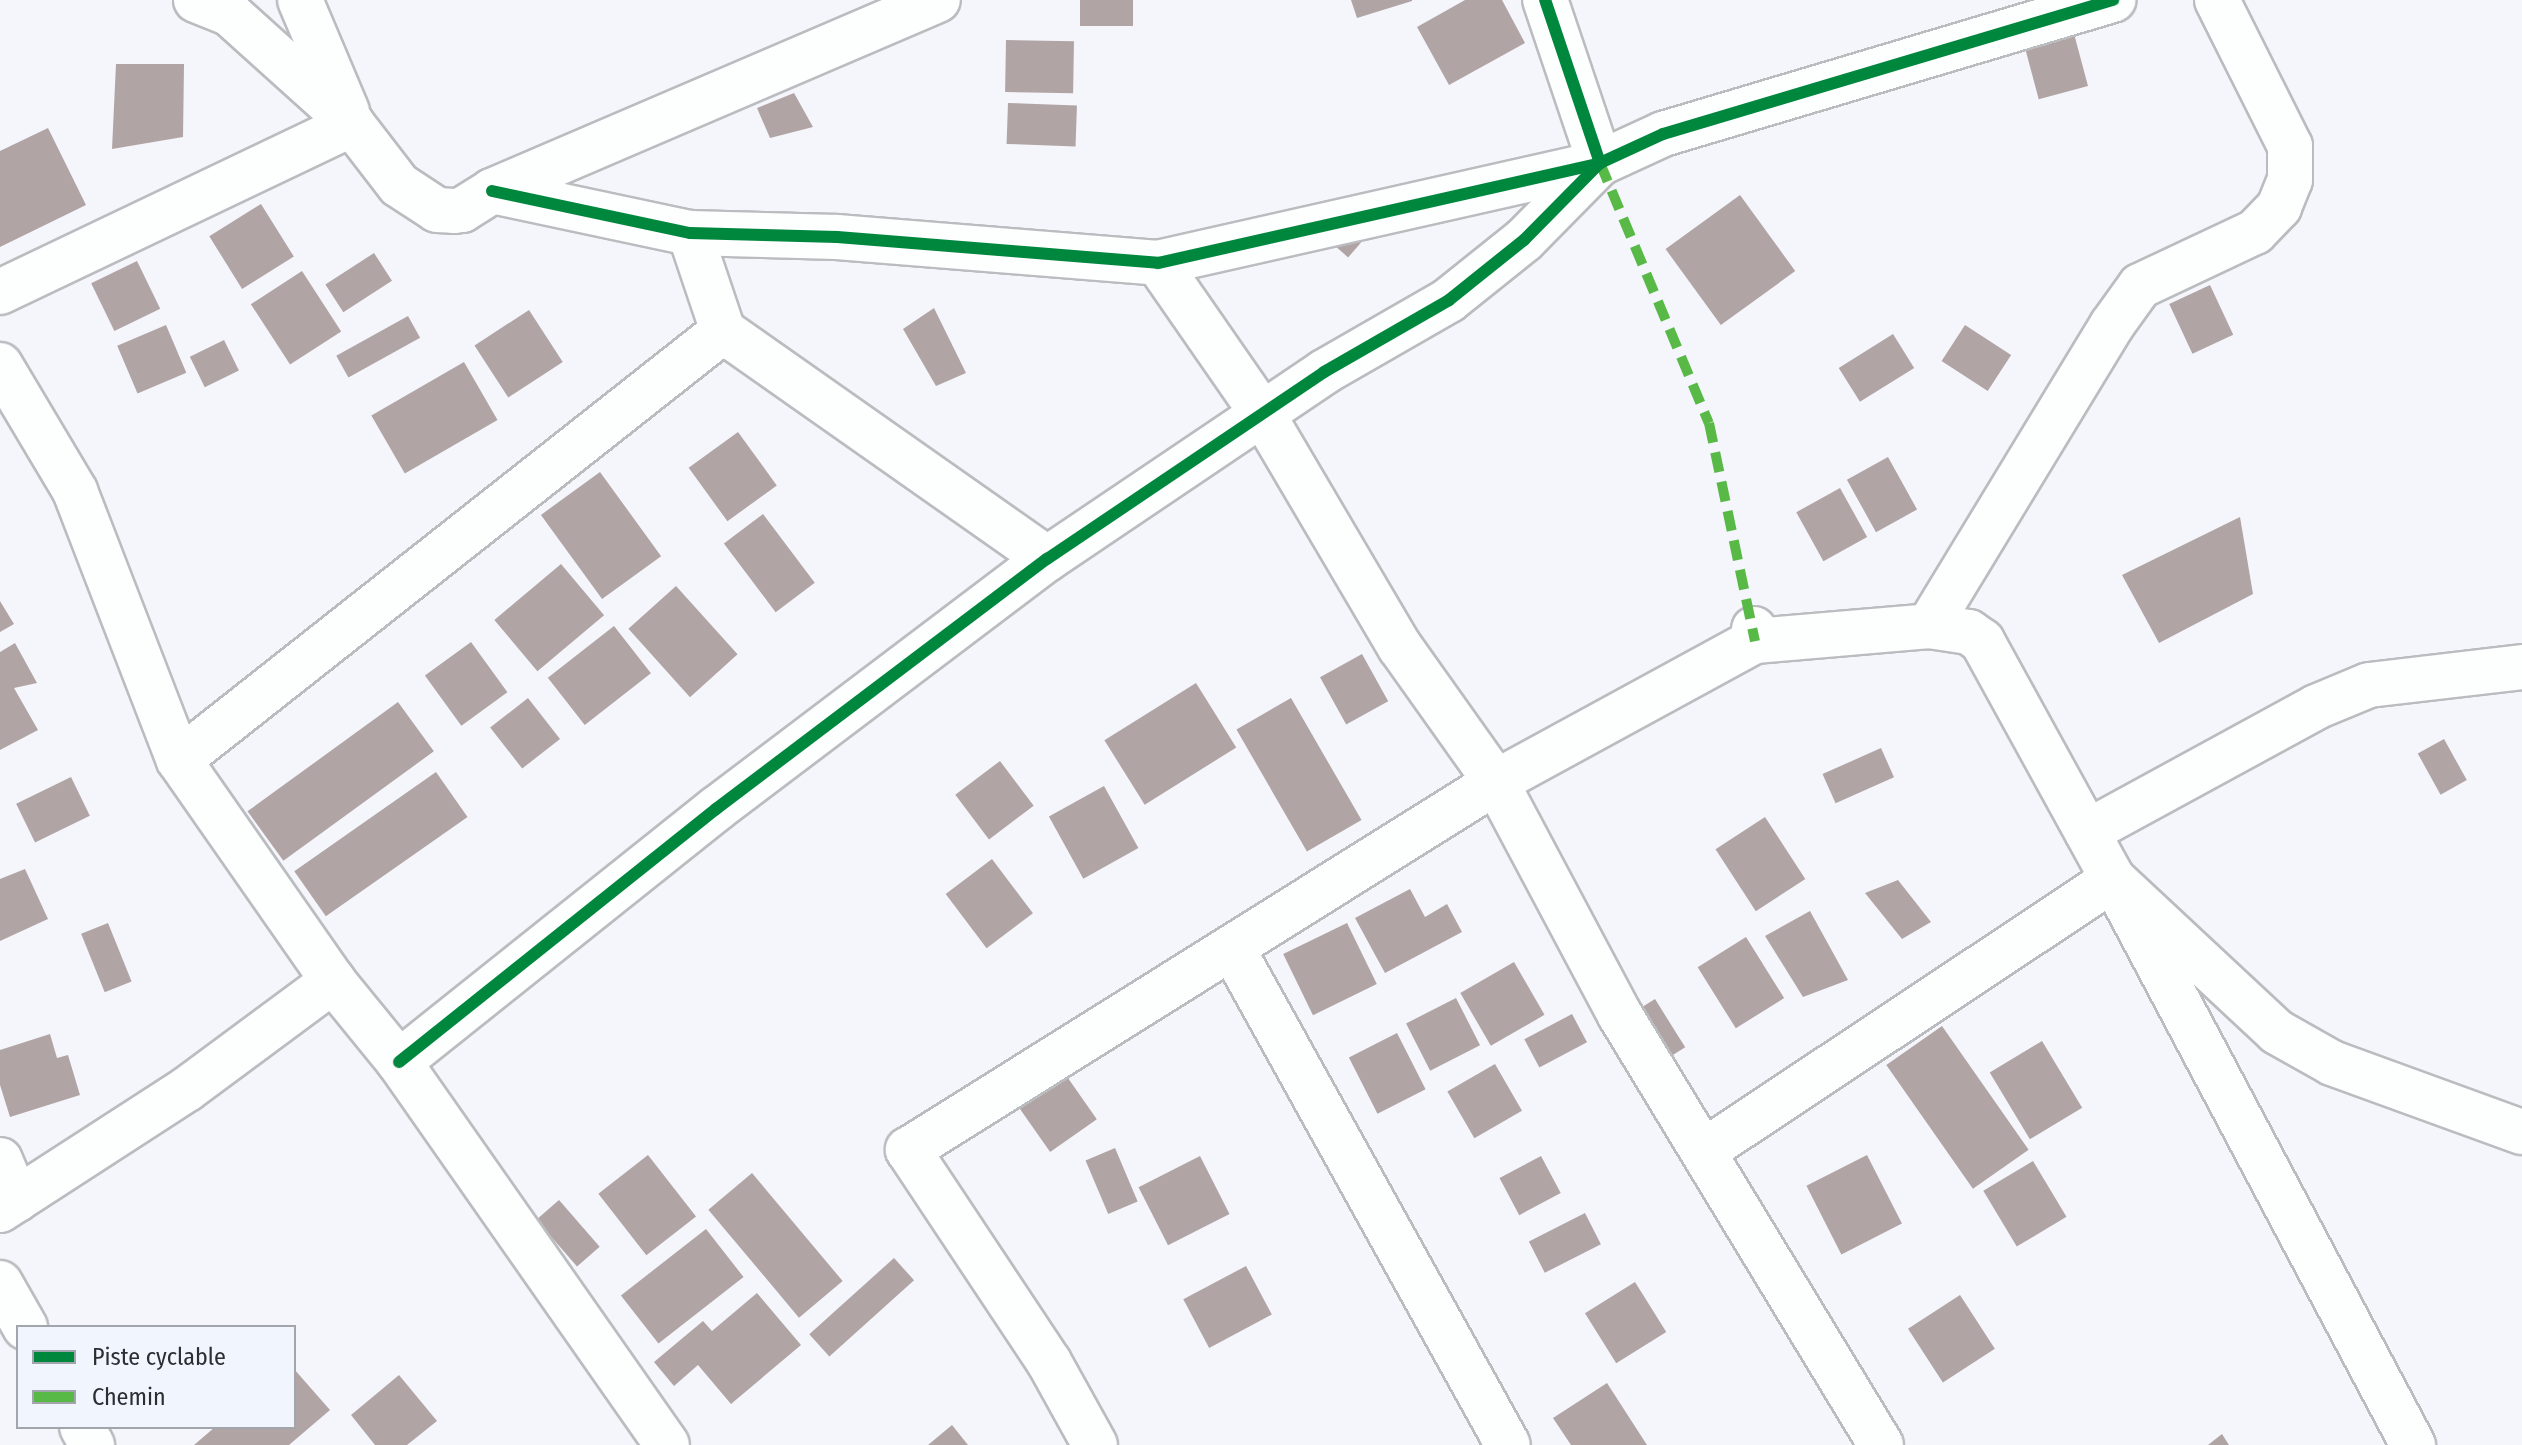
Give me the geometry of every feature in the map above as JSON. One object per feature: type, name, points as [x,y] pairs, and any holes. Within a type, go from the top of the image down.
[{"type":"street","points":[[196,0],[230,14],[352,124],[399,185],[437,210],[462,210],[492,191],[938,0]]},
{"type":"street","points":[[300,0],[352,124]]},
{"type":"street","points":[[1545,0],[1600,163]]},
{"type":"street","points":[[492,191],[690,233],[837,237],[1158,263],[1600,163],[1663,134],[2032,21],[2113,0]]},
{"type":"street","points":[[1929,626],[2112,325],[2140,286],[2255,232],[2279,207],[2290,180],[2290,146],[2217,0]]},
{"type":"street","points":[[0,292],[352,124]]},
{"type":"street","points":[[399,1062],[716,809],[1047,559],[1324,372],[1449,300],[1524,240],[1600,163]]},
{"type":"street","points":[[690,233],[723,331],[1047,559]]},
{"type":"street","points":[[1158,263],[1262,413],[1400,647],[1496,782],[1620,1015],[1881,1445]]},
{"type":"street","points":[[179,760],[723,331]]},
{"type":"street","points":[[0,365],[75,491],[179,760],[333,981],[399,1062],[667,1445]]},
{"type":"street","points":[[1095,1445],[1049,1362],[908,1150],[1496,782],[1755,635],[1929,626],[1969,632],[1982,641],[2113,879],[2413,1445]]},
{"type":"street","points":[[2087,832],[2316,707],[2369,685],[2522,667]]},
{"type":"street","points":[[1704,1151],[2113,879]]},
{"type":"street","points":[[2113,879],[2277,1032],[2332,1063],[2522,1132]]},
{"type":"street","points":[[1232,948],[1508,1445]]},
{"type":"street","points":[[0,1160],[8,1205],[187,1089],[333,981]]},
{"type":"street","points":[[0,1283],[24,1325]]},
{"type":"building","points":[[1080,0],[1133,0],[1133,26],[1080,26]]},
{"type":"building","points":[[1351,0],[1412,0],[1412,1],[1357,18]]},
{"type":"building","points":[[1465,0],[1502,0],[1525,43],[1449,85],[1417,27]]},
{"type":"building","points":[[2073,30],[2088,86],[2039,99],[2024,43]]},
{"type":"building","points":[[1006,40],[1074,41],[1073,93],[1005,92]]},
{"type":"building","points":[[116,64],[184,64],[183,137],[112,149]]},
{"type":"building","points":[[794,93],[813,127],[770,138],[757,108]]},
{"type":"building","points":[[1008,103],[1077,105],[1076,146],[1007,144]]},
{"type":"building","points":[[48,128],[86,205],[0,247],[0,151]]},
{"type":"building","points":[[1740,195],[1795,271],[1721,325],[1666,249]]},
{"type":"building","points":[[261,204],[294,257],[242,289],[209,236]]},
{"type":"building","points":[[1349,229],[1363,241],[1348,257],[1335,246]]},
{"type":"building","points":[[374,253],[392,281],[343,312],[325,285]]},
{"type":"building","points":[[137,261],[160,309],[114,331],[91,283]]},
{"type":"building","points":[[302,271],[341,331],[290,365],[251,304]]},
{"type":"building","points":[[2210,285],[2233,335],[2192,354],[2169,304]]},
{"type":"building","points":[[934,308],[966,373],[936,386],[903,329]]},
{"type":"building","points":[[529,310],[563,362],[508,397],[474,345]]},
{"type":"building","points":[[408,316],[420,338],[348,378],[336,356]]},
{"type":"building","points":[[166,325],[186,373],[138,394],[117,346]]},
{"type":"building","points":[[1965,325],[2011,355],[1988,391],[1942,361]]},
{"type":"building","points":[[1893,334],[1914,368],[1860,402],[1839,368]]},
{"type":"building","points":[[224,340],[239,371],[205,387],[190,357]]},
{"type":"building","points":[[464,362],[498,420],[405,474],[371,416]]},
{"type":"building","points":[[738,432],[777,485],[727,521],[689,468]]},
{"type":"building","points":[[1888,457],[1917,509],[1876,532],[1847,480]]},
{"type":"building","points":[[600,472],[661,556],[602,599],[541,515]]},
{"type":"building","points":[[1840,488],[1867,537],[1823,561],[1796,512]]},
{"type":"building","points":[[763,514],[815,583],[776,612],[724,543]]},
{"type":"building","points":[[2240,517],[2253,594],[2159,643],[2122,575]]},
{"type":"building","points":[[561,564],[604,615],[537,671],[494,620]]},
{"type":"building","points":[[676,586],[738,654],[690,697],[628,629]]},
{"type":"building","points":[[0,601],[14,624],[0,632]]},
{"type":"building","points":[[614,626],[651,673],[585,725],[548,678]]},
{"type":"building","points":[[471,642],[507,692],[461,726],[425,676]]},
{"type":"building","points":[[15,643],[37,683],[14,688],[38,730],[0,750],[0,652]]},
{"type":"building","points":[[1362,654],[1388,701],[1346,725],[1320,677]]},
{"type":"building","points":[[1196,683],[1236,747],[1145,805],[1104,740]]},
{"type":"building","points":[[528,698],[560,739],[522,769],[490,728]]},
{"type":"building","points":[[1291,698],[1362,820],[1307,852],[1236,730]]},
{"type":"building","points":[[398,702],[434,751],[283,861],[248,811]]},
{"type":"building","points":[[2444,739],[2467,780],[2441,795],[2418,754]]},
{"type":"building","points":[[1881,748],[1894,777],[1836,803],[1823,774]]},
{"type":"building","points":[[1000,761],[1034,806],[989,839],[955,795]]},
{"type":"building","points":[[436,772],[468,817],[326,916],[294,871]]},
{"type":"building","points":[[71,777],[90,816],[35,842],[16,804]]},
{"type":"building","points":[[1104,786],[1138,848],[1083,879],[1049,817]]},
{"type":"building","points":[[1765,817],[1805,879],[1756,911],[1716,849]]},
{"type":"building","points":[[992,859],[1033,913],[987,948],[946,894]]},
{"type":"building","points":[[25,869],[48,919],[0,941],[0,879]]},
{"type":"building","points":[[1898,880],[1931,922],[1902,939],[1865,893]]},
{"type":"building","points":[[1410,889],[1425,917],[1447,904],[1462,932],[1385,973],[1355,918]]},
{"type":"building","points":[[1810,911],[1848,980],[1803,997],[1765,936]]},
{"type":"building","points":[[108,923],[132,981],[105,992],[81,934]]},
{"type":"building","points":[[1347,923],[1377,984],[1313,1015],[1283,954]]},
{"type":"building","points":[[1746,937],[1784,998],[1736,1028],[1698,967]]},
{"type":"building","points":[[1514,962],[1544,1015],[1491,1046],[1460,993]]},
{"type":"building","points":[[1456,998],[1480,1045],[1430,1071],[1406,1023]]},
{"type":"building","points":[[1655,999],[1685,1047],[1665,1060],[1635,1012]]},
{"type":"building","points":[[1572,1014],[1587,1042],[1539,1068],[1524,1039]]},
{"type":"building","points":[[1942,1026],[2029,1150],[1973,1189],[1886,1065]]},
{"type":"building","points":[[1397,1033],[1426,1089],[1377,1114],[1349,1058]]},
{"type":"building","points":[[50,1034],[57,1058],[68,1055],[80,1095],[10,1117],[0,1085],[0,1050]]},
{"type":"building","points":[[2042,1041],[2082,1108],[2030,1139],[1990,1072]]},
{"type":"building","points":[[1495,1064],[1522,1111],[1474,1138],[1447,1092]]},
{"type":"building","points":[[1063,1071],[1097,1119],[1050,1152],[1016,1104]]},
{"type":"building","points":[[1115,1148],[1138,1201],[1108,1214],[1086,1161]]},
{"type":"building","points":[[648,1155],[696,1216],[646,1255],[598,1194]]},
{"type":"building","points":[[1867,1155],[1902,1224],[1841,1254],[1806,1186]]},
{"type":"building","points":[[1200,1156],[1230,1214],[1168,1245],[1139,1187]]},
{"type":"building","points":[[1541,1156],[1561,1193],[1519,1215],[1500,1178]]},
{"type":"building","points":[[2033,1161],[2066,1217],[2017,1247],[1983,1191]]},
{"type":"building","points":[[752,1173],[843,1281],[799,1318],[708,1210]]},
{"type":"building","points":[[559,1200],[600,1247],[577,1266],[536,1220]]},
{"type":"building","points":[[1585,1213],[1601,1244],[1545,1273],[1529,1242]]},
{"type":"building","points":[[706,1229],[744,1277],[658,1344],[621,1295]]},
{"type":"building","points":[[894,1258],[914,1280],[829,1357],[809,1334]]},
{"type":"building","points":[[1246,1266],[1272,1315],[1209,1348],[1183,1299]]},
{"type":"building","points":[[1635,1282],[1666,1332],[1616,1363],[1585,1313]]},
{"type":"building","points":[[757,1293],[801,1345],[731,1404],[698,1365],[674,1386],[654,1362],[703,1321],[712,1331]]},
{"type":"building","points":[[1960,1295],[1995,1349],[1943,1382],[1908,1329]]},
{"type":"building","points":[[296,1371],[330,1410],[289,1445],[194,1445],[213,1429],[296,1429]]},
{"type":"building","points":[[399,1375],[437,1421],[407,1445],[375,1445],[351,1415]]},
{"type":"building","points":[[1607,1383],[1647,1445],[1571,1445],[1553,1418]]},
{"type":"building","points":[[952,1425],[968,1445],[928,1445]]},
{"type":"building","points":[[2222,1434],[2229,1445],[2208,1445]]},
{"type":"marked path","points":[[1600,163],[1709,423],[1755,641]]},
{"type":"cycle path","points":[[399,1062],[716,809],[1047,559],[1324,372],[1449,300],[1524,240],[1600,163],[1545,0]]},
{"type":"cycle path","points":[[492,191],[690,233],[837,237],[1158,263],[1600,163],[1663,134],[2113,0]]}]
